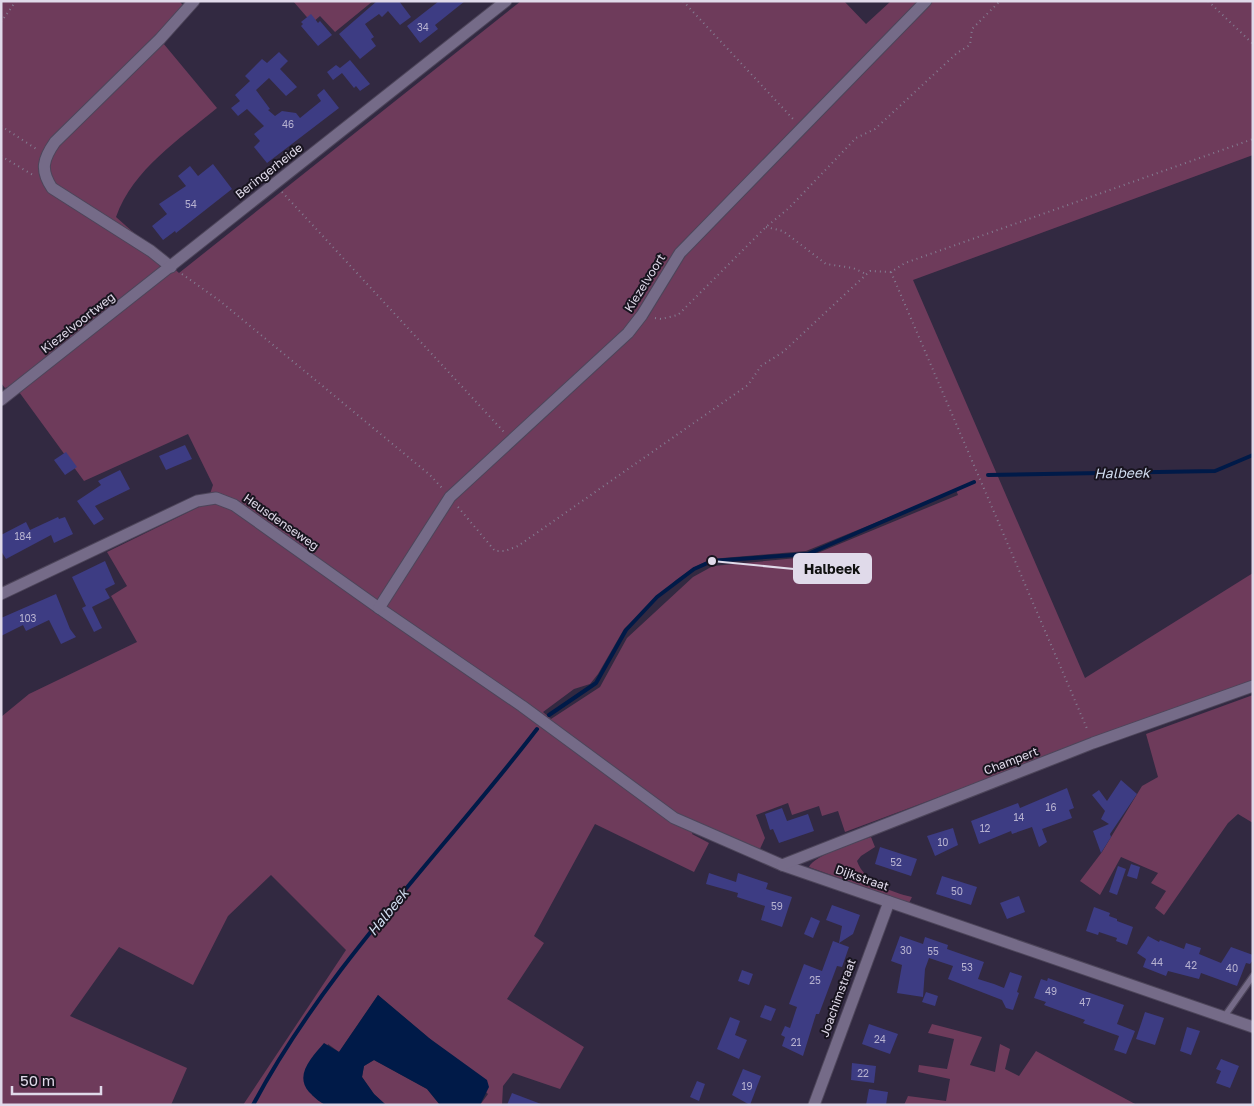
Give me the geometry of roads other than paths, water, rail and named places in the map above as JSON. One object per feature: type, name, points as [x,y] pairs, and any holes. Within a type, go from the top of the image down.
[{"type":"street","points":[[171,266],[152,251],[52,188],[46,178],[44,158],[54,142],[160,39],[194,1]]},
{"type":"street","name":"Beringerheide","points":[[171,266],[506,1]]},
{"type":"street","name":"Kiezelvoort","points":[[379,608],[450,497],[628,333],[642,315],[680,253],[926,1]]},
{"type":"street","name":"Kiezelvoortweg","points":[[1,400],[171,266]]},
{"type":"street","name":"Heusdenseweg","points":[[1,594],[196,501],[216,498],[234,505],[522,706]]},
{"type":"street","name":"Champert","points":[[782,865],[1093,744],[1253,686]]},
{"type":"street","name":"Dijkstraat","points":[[522,706],[674,818],[782,865],[1253,1027]]},
{"type":"street","name":"Joachimstraat","points":[[814,1105],[889,902]]},
{"type":"lane","points":[[1224,1017],[1253,976]]},
{"type":"water","points":[[378,995],[429,1038],[487,1080],[489,1087],[480,1105],[440,1105],[427,1089],[374,1060],[364,1066],[362,1077],[374,1094],[386,1105],[324,1104],[309,1092],[303,1079],[306,1066],[310,1060],[324,1043],[339,1052]]},
{"type":"waterway","name":"Halbeek","points":[[988,475],[1215,471],[1253,455]]},
{"type":"waterway","name":"Halbeek","points":[[549,715],[596,683],[626,630],[657,597],[694,569],[712,561],[808,554],[974,482]]},
{"type":"waterway","name":"Halbeek","points":[[253,1105],[315,1005],[350,958],[537,729]]},
{"type":"place","name":"Halbeek","points":[[712,561]]}]
